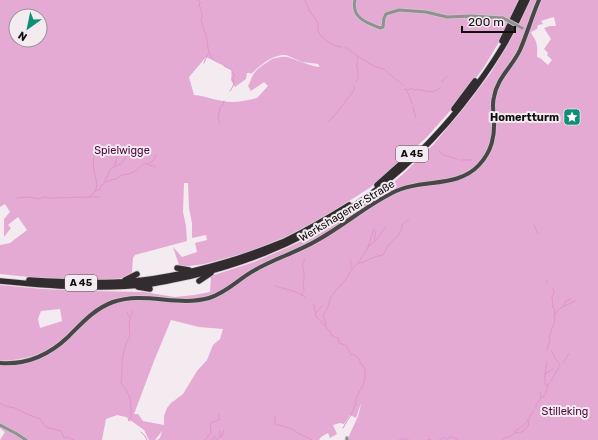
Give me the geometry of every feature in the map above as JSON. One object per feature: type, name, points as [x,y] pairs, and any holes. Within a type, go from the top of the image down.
[{"type":"highway","name":"A 45","points":[[0,277],[20,280],[98,283],[150,279],[203,269],[252,254],[307,230],[373,189],[429,138],[445,120],[491,60],[508,30],[522,0]]},
{"type":"highway","name":"A 45","points":[[0,281],[67,287],[99,288],[151,284],[220,269],[283,246],[309,233],[376,191],[396,175],[432,140],[465,102],[494,62],[527,0]]},
{"type":"highway","points":[[177,268],[186,270],[203,269]]},
{"type":"highway","points":[[199,281],[208,274],[220,269]]},
{"type":"highway","points":[[115,282],[125,280],[138,274]]},
{"type":"highway","points":[[124,286],[150,289]]},
{"type":"main road","name":"Werkshagener Straße","points":[[0,363],[9,364],[24,362],[45,354],[63,341],[90,315],[100,308],[114,302],[140,297],[188,301],[216,295],[233,286],[254,270],[318,240],[392,192],[407,187],[455,180],[477,168],[491,146],[494,129],[493,103],[495,90],[502,76],[519,52],[539,0]]},
{"type":"street","points":[[355,0],[354,7],[358,16],[364,21],[382,28],[384,26],[384,18],[386,14],[398,10],[426,12],[447,17],[471,16],[503,18],[527,31]]},
{"type":"street","points":[[0,425],[26,440]]},
{"type":"green space","name":"Spielwigge","points":[[0,0],[518,0],[499,42],[484,67],[459,101],[426,138],[371,187],[324,217],[283,238],[245,253],[204,264],[182,267],[179,265],[173,247],[182,257],[197,252],[195,243],[207,240],[206,235],[192,238],[188,183],[184,183],[183,212],[187,241],[135,255],[133,258],[132,272],[126,278],[79,280],[47,279],[0,274],[0,245],[10,243],[27,230],[18,217],[8,225],[11,228],[4,237],[4,219],[10,212],[5,204],[0,207]],"holes":[[[286,55],[300,61],[284,57],[272,59],[264,64],[254,73],[248,86],[251,91],[264,82],[268,86],[257,98],[241,101],[222,101],[194,95],[189,77],[206,57],[232,70],[231,80],[235,87],[246,79],[247,73],[251,74],[261,65],[277,56]],[[303,62],[318,64],[320,67]]]},
{"type":"green space","name":"Stilleking","points":[[530,0],[598,0],[598,440],[348,440],[358,417],[361,403],[356,418],[350,415],[344,424],[340,423],[333,425],[337,434],[330,438],[328,433],[319,440],[157,440],[160,438],[162,431],[155,440],[149,440],[144,430],[126,417],[117,415],[106,419],[102,440],[0,440],[5,432],[0,428],[0,364],[16,364],[54,348],[77,326],[76,325],[59,342],[43,352],[22,359],[0,361],[0,285],[43,289],[144,292],[175,297],[210,292],[211,276],[254,262],[310,237],[378,195],[402,175],[433,145],[464,108],[490,74],[514,34]],"holes":[[[554,17],[556,26],[544,28],[551,39],[544,49],[552,60],[548,65],[537,57],[537,44],[531,32],[537,29],[538,25],[543,24],[541,21]],[[60,309],[62,321],[40,328],[38,319],[41,311]],[[171,320],[199,327],[223,329],[220,339],[213,345],[207,360],[197,371],[183,394],[167,408],[164,416],[164,425],[143,421],[138,414],[134,414]]]},
{"type":"waterway","points":[[198,0],[200,3],[199,6],[201,8],[202,15],[201,20],[206,35],[209,52],[215,61]]},
{"type":"waterway","points":[[305,0],[309,10],[318,23],[320,35],[335,46],[342,47]]},
{"type":"waterway","points":[[345,48],[370,64],[384,69],[403,85]]},
{"type":"waterway","points":[[204,63],[209,53]]},
{"type":"waterway","points":[[356,82],[358,77],[358,56]]},
{"type":"waterway","points":[[224,66],[232,70],[232,73],[235,75],[233,77],[234,83],[230,91]]},
{"type":"waterway","points":[[442,82],[447,77]]},
{"type":"waterway","points":[[328,122],[354,90],[354,85]]},
{"type":"waterway","points":[[404,89],[409,90],[411,88],[413,90],[430,92],[440,88]]},
{"type":"waterway","points":[[406,90],[412,104]]},
{"type":"waterway","points":[[220,123],[218,118],[220,107],[223,105],[224,101]]},
{"type":"waterway","points":[[413,107],[416,118]]},
{"type":"waterway","points":[[17,198],[29,197],[38,199],[44,197],[90,197],[97,187],[93,165],[95,150]]},
{"type":"waterway","points":[[115,165],[117,157],[121,151]]},
{"type":"waterway","points":[[439,151],[444,155],[457,159]]},
{"type":"waterway","points":[[105,181],[111,168],[121,164],[129,153]]},
{"type":"waterway","points":[[95,191],[99,190],[105,182],[116,179],[122,175],[129,174],[137,170],[143,164],[151,162],[154,160],[156,155]]},
{"type":"waterway","points":[[460,160],[472,160]]},
{"type":"waterway","points":[[147,164],[155,167]]},
{"type":"waterway","points":[[91,197],[100,197]]},
{"type":"waterway","points":[[326,325],[323,314],[335,291],[355,266],[374,257],[383,255],[388,246],[401,231],[402,225],[409,219]]},
{"type":"waterway","points":[[534,225],[538,234]]},
{"type":"waterway","points":[[359,262],[368,247],[376,240],[386,227]]},
{"type":"waterway","points":[[368,247],[374,229]]},
{"type":"waterway","points":[[374,240],[376,231]]},
{"type":"waterway","points":[[304,291],[304,273],[302,266],[305,259]]},
{"type":"waterway","points":[[351,261],[351,268]]},
{"type":"waterway","points":[[275,286],[302,295]]},
{"type":"waterway","points":[[547,350],[550,340],[549,337],[555,320],[555,310],[553,308],[552,297],[554,292],[553,288]]},
{"type":"waterway","points":[[303,293],[302,295],[306,298]]},
{"type":"waterway","points":[[555,315],[558,310],[564,306],[565,302],[571,299]]},
{"type":"waterway","points":[[565,306],[575,301]]},
{"type":"waterway","points":[[313,304],[316,316],[326,326],[327,330],[330,331],[332,336],[336,338],[338,337],[339,343],[347,346],[351,355],[353,354],[357,357],[365,369],[365,379],[362,388],[356,398],[356,403],[351,415],[343,428]]},
{"type":"waterway","points":[[316,313],[322,306]]},
{"type":"waterway","points":[[130,421],[128,420],[131,418],[129,395],[121,382],[123,356],[130,336],[129,323],[133,311]]},
{"type":"waterway","points":[[127,312],[129,317]]},
{"type":"waterway","points":[[551,351],[560,366]]},
{"type":"waterway","points":[[563,363],[569,354]]},
{"type":"waterway","points":[[546,386],[545,377],[547,362]]},
{"type":"waterway","points":[[551,381],[559,367]]},
{"type":"waterway","points":[[545,374],[553,369]]},
{"type":"waterway","points":[[536,408],[536,405],[546,393],[548,384],[550,383]]},
{"type":"waterway","points":[[540,392],[541,397]]},
{"type":"waterway","points":[[0,403],[40,419],[46,427],[62,432]]},
{"type":"waterway","points":[[502,440],[506,437],[510,437],[516,430],[525,424],[534,410]]},
{"type":"waterway","points":[[211,433],[210,423],[219,420],[219,414]]},
{"type":"waterway","points":[[275,416],[275,424],[290,428],[312,440]]},
{"type":"waterway","points":[[515,433],[522,432],[528,426],[529,420]]},
{"type":"waterway","points":[[215,440],[222,436],[224,430]]},
{"type":"waterway","points":[[220,431],[220,436]]},
{"type":"waterway","points":[[141,432],[147,440]]},
{"type":"waterway","points":[[62,433],[64,438],[67,437],[74,440]]},
{"type":"waterway","points":[[205,440],[210,434]]},
{"type":"waterway","points":[[212,440],[215,436]]},
{"type":"waterway","points":[[446,440],[450,437],[454,437],[455,439],[457,438],[457,440]]},
{"type":"waterway","points":[[399,440],[409,440]]},
{"type":"place","name":"Homertturm","points":[[572,117]]}]
